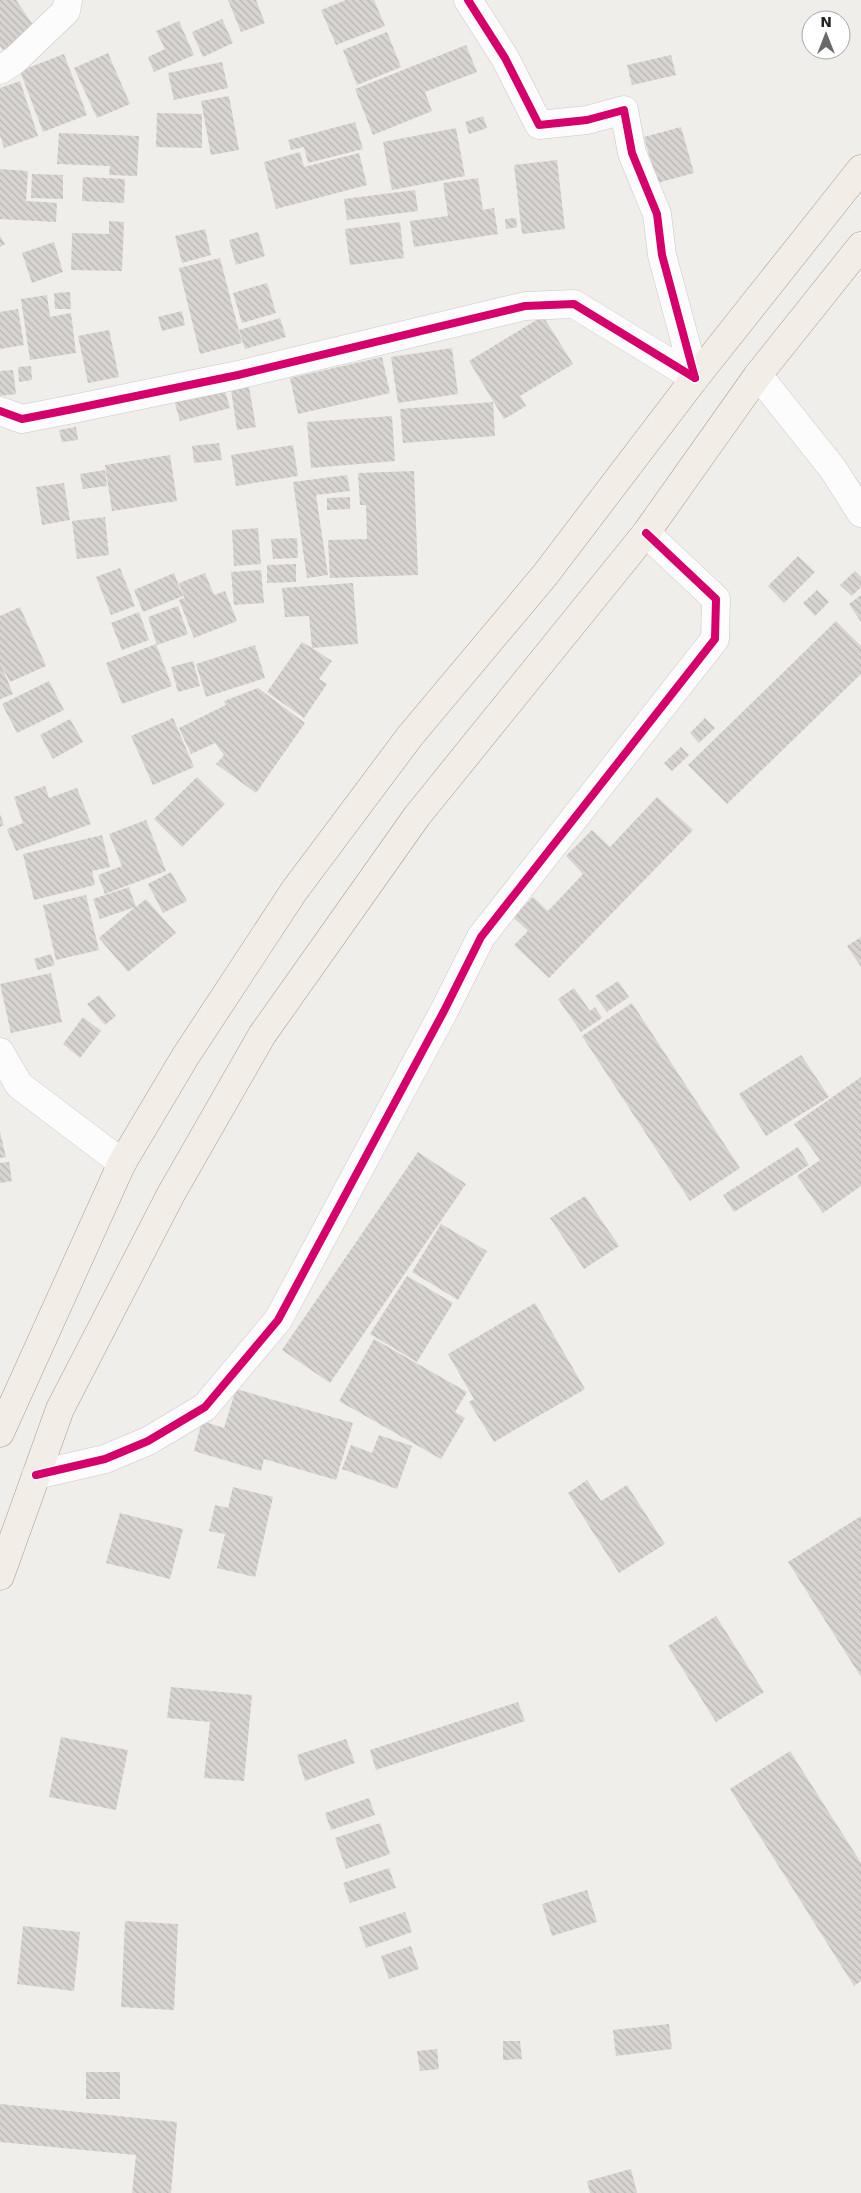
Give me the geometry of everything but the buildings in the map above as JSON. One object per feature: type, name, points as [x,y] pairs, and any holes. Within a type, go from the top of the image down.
[{"type":"main road","points":[[0,1430],[122,1164],[185,1057],[294,891],[410,736],[545,575],[694,378],[861,169]]},
{"type":"main road","points":[[0,1576],[60,1409],[171,1194],[262,1035],[417,816],[646,533],[758,375],[861,246]]},
{"type":"street","points":[[0,70],[15,60],[66,11],[68,0]]},
{"type":"street","points":[[468,0],[505,58],[538,125],[587,120],[624,110],[632,153],[657,214],[662,255],[694,378]]},
{"type":"street","points":[[0,411],[22,419],[73,410],[238,375],[525,306],[574,304],[694,378]]},
{"type":"street","points":[[758,375],[834,470],[861,513]]},
{"type":"street","points":[[36,1476],[105,1459],[148,1441],[205,1407],[278,1320],[482,937],[714,639],[716,600],[646,533]]},
{"type":"street","points":[[0,1052],[19,1086],[122,1164]]},
{"type":"cycle path","points":[[468,0],[505,58],[539,125],[587,120],[624,110],[632,153],[657,214],[662,255],[695,378]]},
{"type":"cycle path","points":[[0,411],[22,419],[73,409],[238,375],[525,306],[574,304],[695,378]]},
{"type":"cycle path","points":[[36,1475],[105,1459],[148,1441],[205,1407],[278,1320],[444,1011],[481,937],[715,639],[716,599],[646,533]]}]
